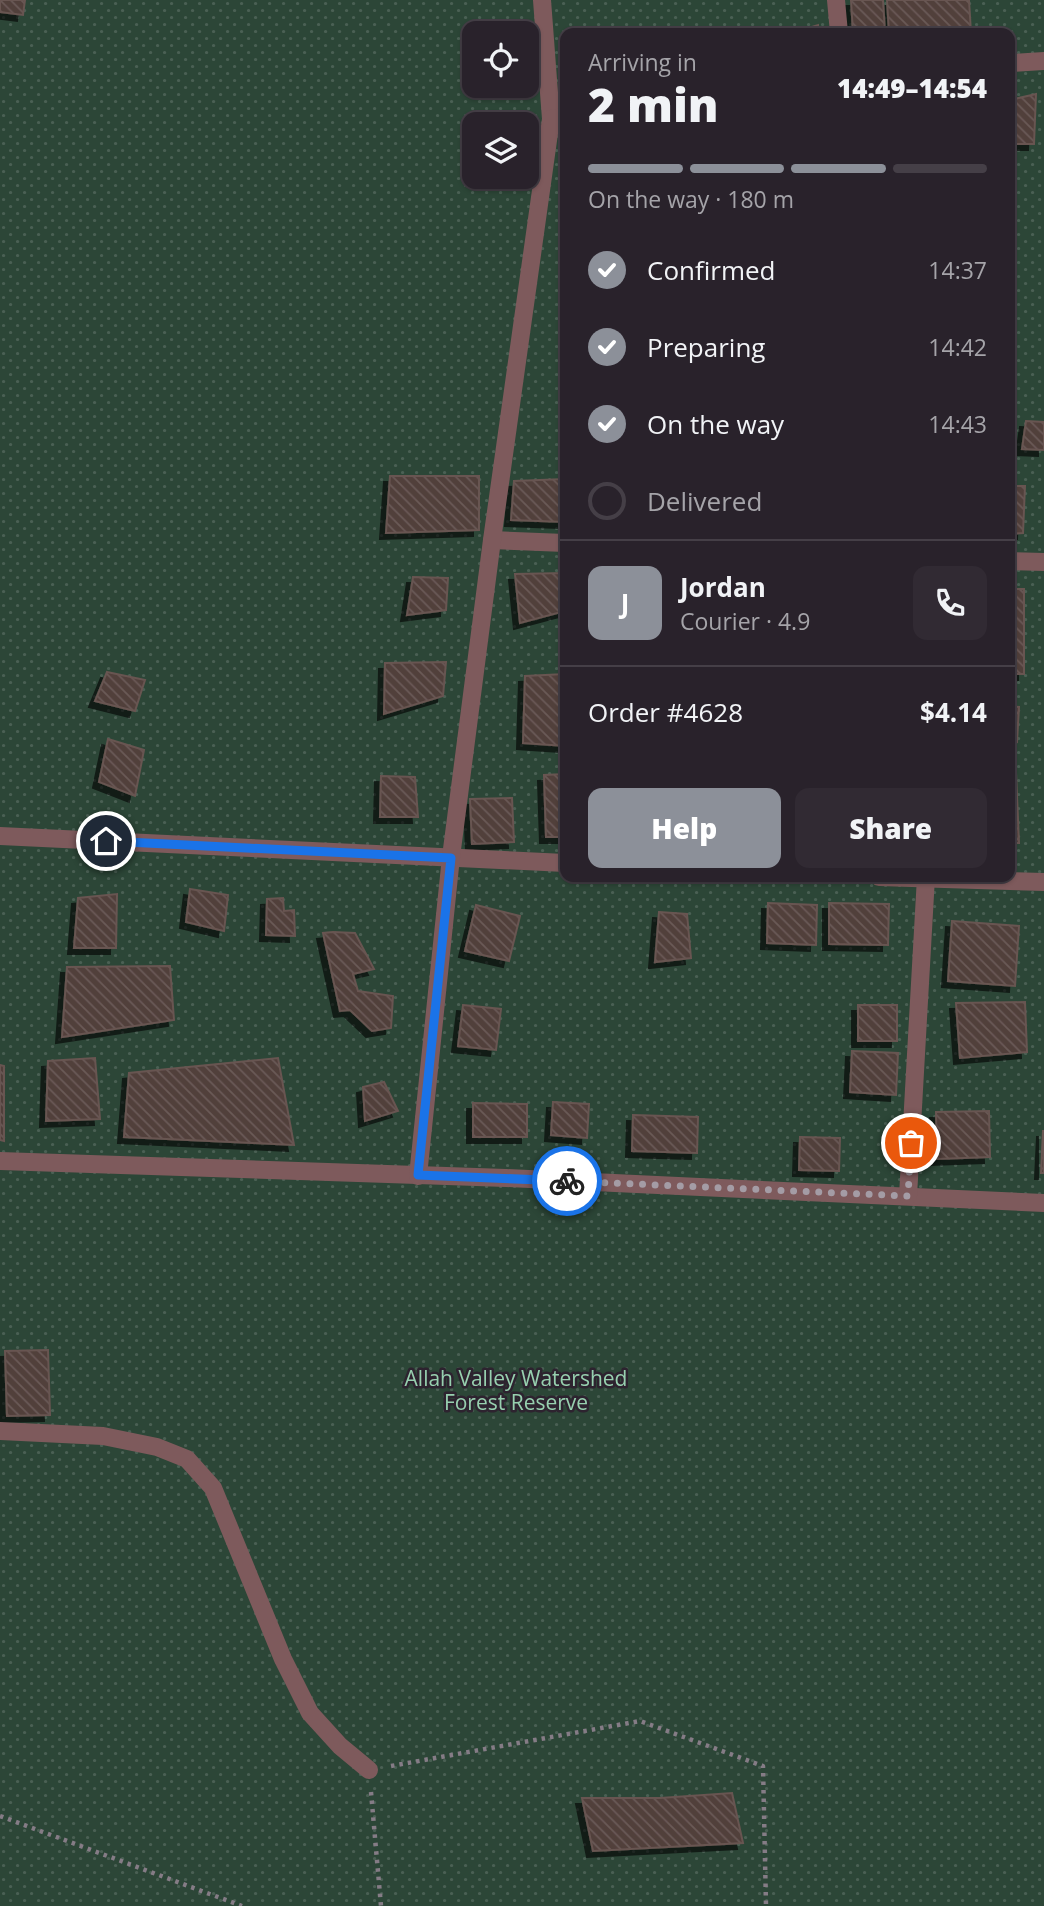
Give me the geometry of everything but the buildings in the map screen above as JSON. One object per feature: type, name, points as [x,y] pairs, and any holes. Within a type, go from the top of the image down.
[{"type":"street","points":[[418,1175],[451,858],[492,540],[558,118],[542,0]]},
{"type":"street","points":[[836,0],[839,28]]},
{"type":"street","points":[[1015,64],[1044,61]]},
{"type":"street","points":[[492,540],[560,543]]},
{"type":"street","points":[[1015,561],[1044,562]]},
{"type":"street","points":[[0,836],[560,863]]},
{"type":"street","points":[[1015,881],[1044,882]]},
{"type":"street","points":[[908,1196],[925,882]]},
{"type":"street","points":[[0,1161],[418,1175],[1044,1203]]},
{"type":"street","points":[[0,1431],[103,1436],[158,1447],[187,1459],[213,1488],[283,1659],[310,1713],[340,1746],[369,1770]]},
{"type":"path","points":[[381,1906],[369,1770],[640,1721],[763,1766],[766,1906]]},
{"type":"path","points":[[0,1816],[242,1906]]},
{"type":"green space","name":"Allah Valley Watershed Forest Reserve","points":[[0,0],[1044,0],[1044,1906],[0,1906]]},
{"type":"way so far","points":[[567,1181],[908,1196],[911,1143]]},
{"type":"route","points":[[106,841],[451,858],[418,1175],[567,1181]]}]
